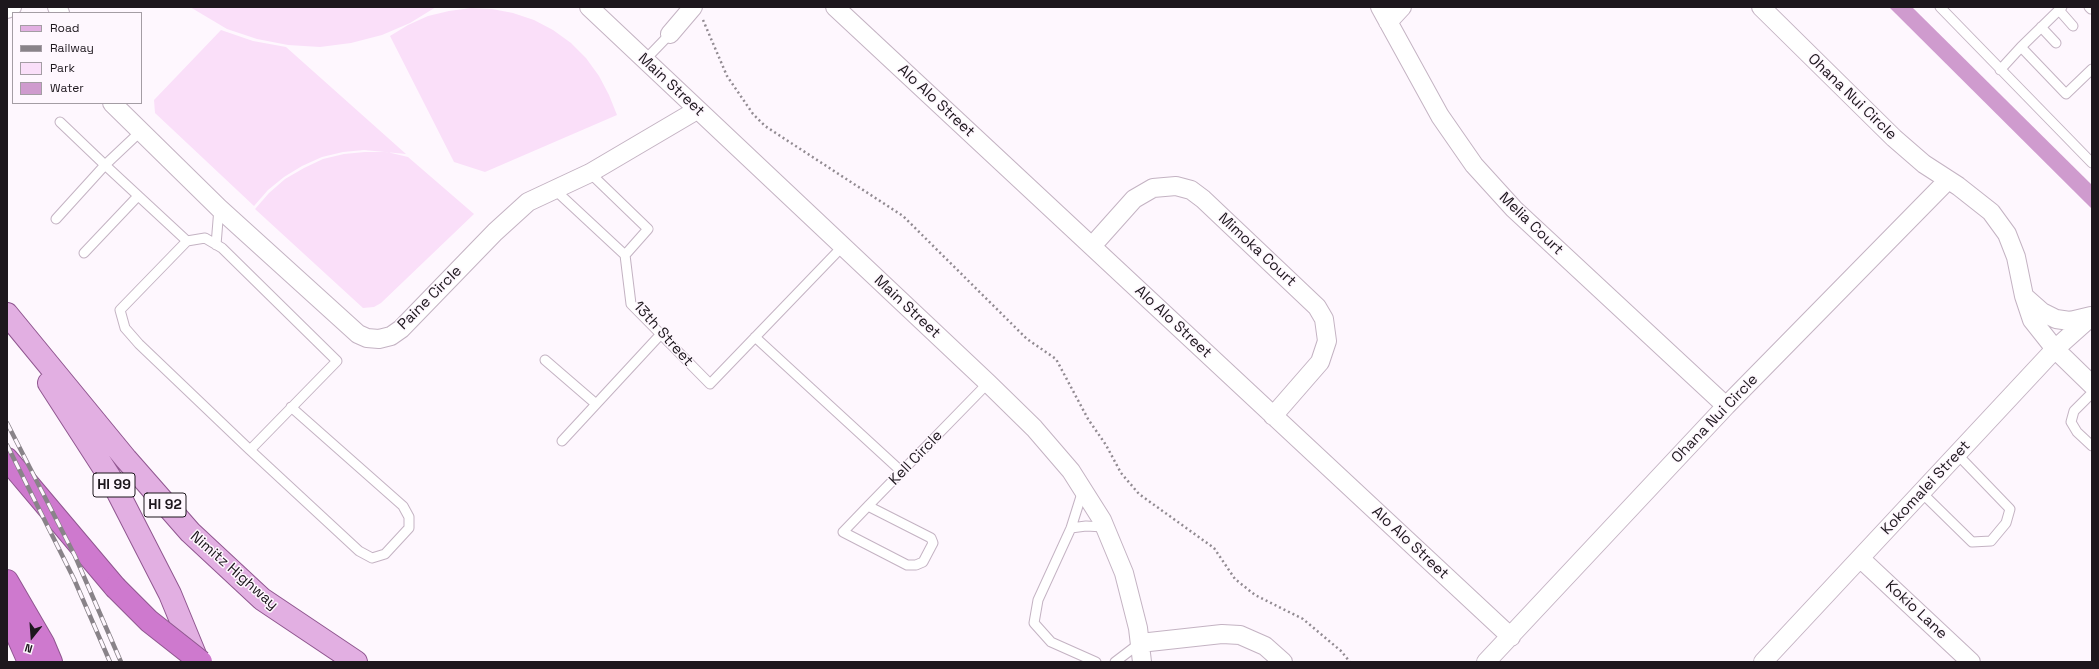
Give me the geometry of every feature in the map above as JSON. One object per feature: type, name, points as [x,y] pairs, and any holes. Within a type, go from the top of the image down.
[{"type":"highway","points":[[7,459],[115,587],[149,621],[200,662]]},
{"type":"highway","points":[[7,581],[43,642],[51,662]]},
{"type":"highway","points":[[7,612],[29,662]]},
{"type":"main road","name":"Nimitz Highway","points":[[7,314],[126,460],[190,532],[262,599],[356,662]]},
{"type":"main road","name":"HI 99","points":[[7,321],[111,479],[170,594],[200,662]]},
{"type":"street","points":[[7,9],[12,7]]},
{"type":"street","name":"Main Street","points":[[588,7],[988,383],[1034,428],[1071,471],[1104,527],[1124,573],[1138,628],[1142,662]]},
{"type":"street","name":"Alo Alo Street","points":[[835,7],[1511,637]]},
{"type":"street","points":[[1384,15],[1402,7]]},
{"type":"street","name":"Ohana Nui Circle","points":[[1761,7],[1894,138],[1924,164],[1974,197],[1991,212],[2007,234],[2016,257],[2024,296],[2032,320],[2056,349],[2092,385]]},
{"type":"street","points":[[670,34],[698,13]]},
{"type":"street","name":"Melia Court","points":[[1384,15],[1440,116],[1484,176],[1514,210],[1726,406]]},
{"type":"street","name":"Paine Circle","points":[[113,104],[140,132],[220,208],[358,334],[367,338],[379,339],[391,336],[401,329],[495,232],[528,202],[590,173],[697,110]]},
{"type":"street","name":"Ohana Nui Circle","points":[[1486,662],[1726,406],[1948,180]]},
{"type":"street","name":"Mimoka Court","points":[[1092,246],[1134,200],[1153,188],[1176,186],[1190,190],[1203,199],[1317,306],[1324,319],[1327,341],[1320,362],[1273,416]]},
{"type":"street","points":[[2024,296],[2042,312],[2056,319],[2070,321],[2092,316]]},
{"type":"street","name":"Kokomalei Street","points":[[1763,662],[2056,349],[2092,316]]},
{"type":"street","name":"Kokio Lane","points":[[1861,558],[1971,662]]},
{"type":"street","points":[[1140,643],[1222,634],[1240,635],[1265,646],[1283,662]]},
{"type":"lane","points":[[1940,7],[2092,163]]},
{"type":"lane","points":[[2000,70],[2060,9],[2073,26]]},
{"type":"lane","points":[[2041,27],[2056,43]]},
{"type":"lane","points":[[645,60],[670,34]]},
{"type":"lane","points":[[2021,48],[2066,94],[2086,71]]},
{"type":"lane","points":[[60,122],[187,241]]},
{"type":"lane","points":[[56,219],[105,165],[140,132]]},
{"type":"lane","points":[[554,189],[625,255],[648,229],[590,173]]},
{"type":"lane","points":[[84,253],[138,196]]},
{"type":"lane","points":[[216,245],[220,208]]},
{"type":"lane","points":[[250,450],[291,407],[337,361],[222,248],[205,238],[187,241],[120,310],[124,328],[250,450],[358,551],[372,558],[386,554],[409,528],[409,517],[403,506],[291,407]]},
{"type":"lane","points":[[842,246],[755,337],[902,472]]},
{"type":"lane","name":"13th Street","points":[[625,255],[632,304],[710,384],[755,337]]},
{"type":"lane","points":[[562,441],[661,334]]},
{"type":"lane","points":[[546,360],[596,404]]},
{"type":"lane","name":"Kell Circle","points":[[868,506],[931,538],[933,543],[923,562],[916,565],[907,565],[843,532],[868,506],[902,472],[988,383]]},
{"type":"lane","points":[[2092,393],[2074,411],[2071,422],[2077,432],[2092,446]]},
{"type":"lane","points":[[1921,492],[1972,542],[1991,541],[2006,523],[2010,509],[1957,454]]},
{"type":"lane","points":[[1083,490],[1071,528],[1038,600],[1034,623],[1051,642],[1096,662]]},
{"type":"lane","points":[[1071,528],[1086,526],[1104,527]]},
{"type":"lane","points":[[1115,662],[1140,643]]},
{"type":"path","points":[[698,13],[727,76],[753,114],[765,126],[903,216],[1028,339],[1056,359],[1088,419],[1106,445],[1121,472],[1139,494],[1214,548],[1235,579],[1250,591],[1303,619],[1341,651],[1350,662]]},
{"type":"green space","points":[[190,7],[436,7],[410,23],[382,35],[351,43],[320,47],[288,45],[257,39],[227,29]]},
{"type":"green space","points":[[471,8],[492,9],[513,13],[534,20],[553,30],[571,43],[586,58],[599,76],[617,115],[485,172],[454,162],[390,36],[408,25],[428,16]]},
{"type":"green space","points":[[221,30],[253,41],[286,47],[406,154],[364,150],[343,152],[322,157],[302,166],[284,177],[268,190],[254,206],[155,113],[154,100]]},
{"type":"green space","points":[[387,152],[408,157],[474,214],[381,303],[374,307],[363,308],[255,209],[269,193],[285,179],[304,168],[323,159],[344,154]]},
{"type":"water","points":[[1889,7],[1912,7],[2092,185],[2092,209]]},
{"type":"railway","points":[[7,423],[75,556],[121,662]]},
{"type":"railway","points":[[7,445],[74,579],[110,662]]}]
